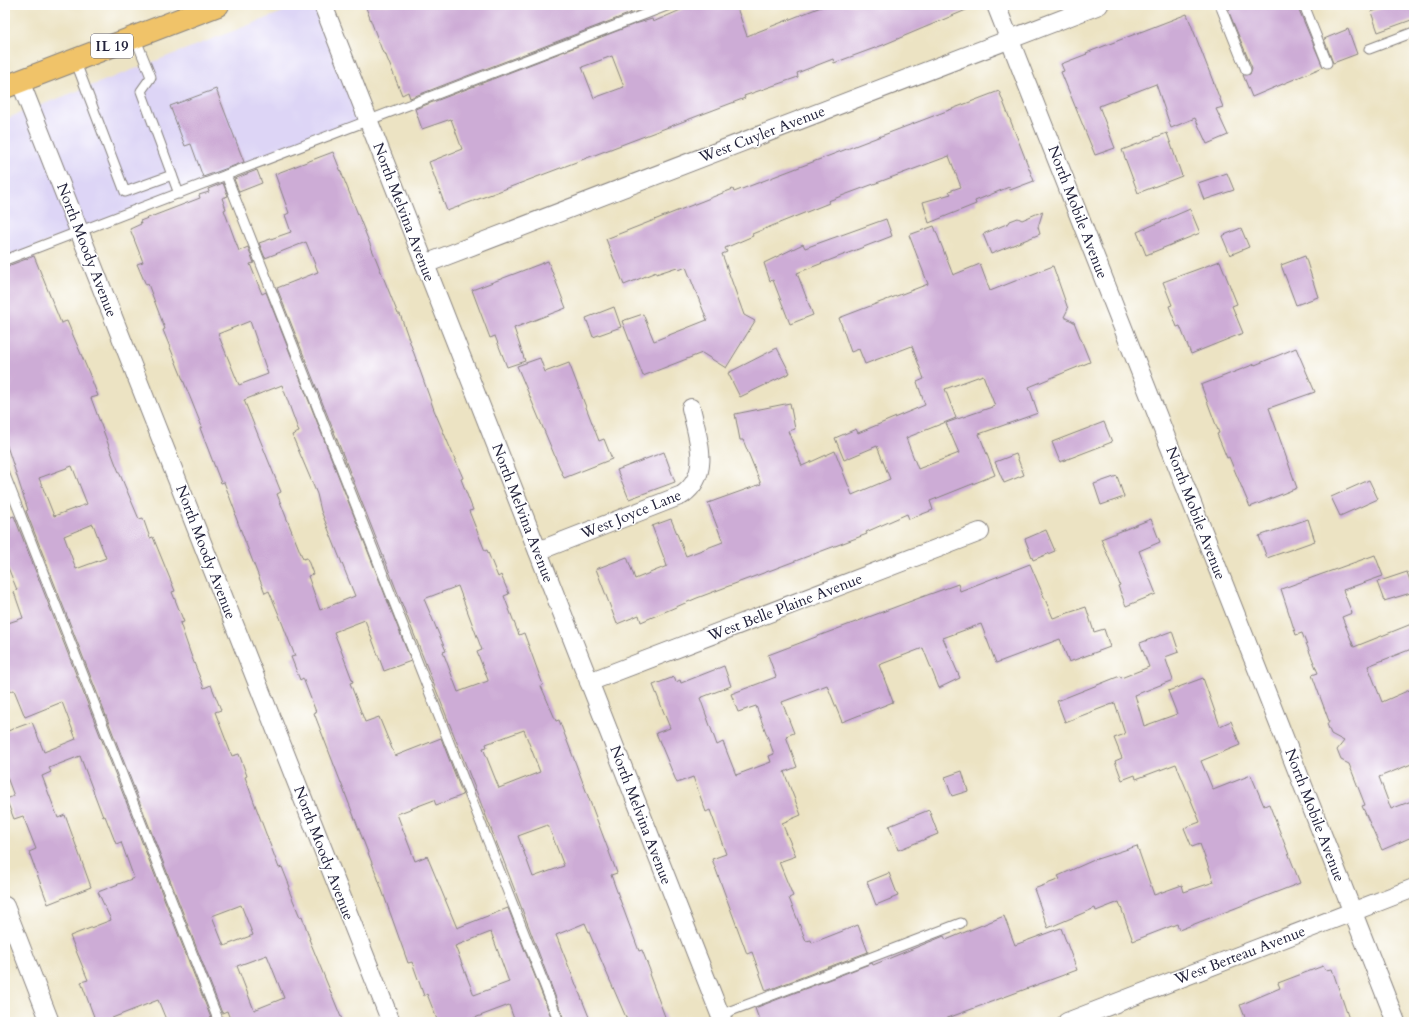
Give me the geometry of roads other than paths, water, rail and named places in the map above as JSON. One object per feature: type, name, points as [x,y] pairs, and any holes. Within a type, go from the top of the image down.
[{"type":"main road","name":"IL 19","points":[[13,84],[218,5]]},
{"type":"street","name":"North Melvina Avenue","points":[[323,5],[721,1018]]},
{"type":"street","name":"North Mobile Avenue","points":[[996,5],[1396,1022]]},
{"type":"street","name":"West Cuyler Avenue","points":[[425,264],[1099,5]]},
{"type":"street","name":"North Moody Avenue","points":[[13,84],[80,232],[391,1022]]},
{"type":"street","name":"West Joyce Lane","points":[[538,551],[682,495],[689,490],[700,473],[701,461],[691,408]]},
{"type":"street","name":"West Belle Plaine Avenue","points":[[589,682],[980,532]]},
{"type":"street","name":"West Berteau Avenue","points":[[1067,1022],[1414,888]]},
{"type":"street","points":[[5,906],[50,1022]]},
{"type":"lane","points":[[5,260],[669,5]]},
{"type":"lane","points":[[1220,5],[1246,70]]},
{"type":"lane","points":[[1304,5],[1327,63]]},
{"type":"lane","points":[[1369,49],[1414,32]]},
{"type":"lane","points":[[135,37],[151,77],[141,91],[179,194]]},
{"type":"lane","points":[[75,60],[125,192],[172,175]]},
{"type":"lane","points":[[226,175],[559,1022]]},
{"type":"lane","points":[[5,475],[219,1022]]},
{"type":"lane","points":[[721,1018],[961,923]]}]
